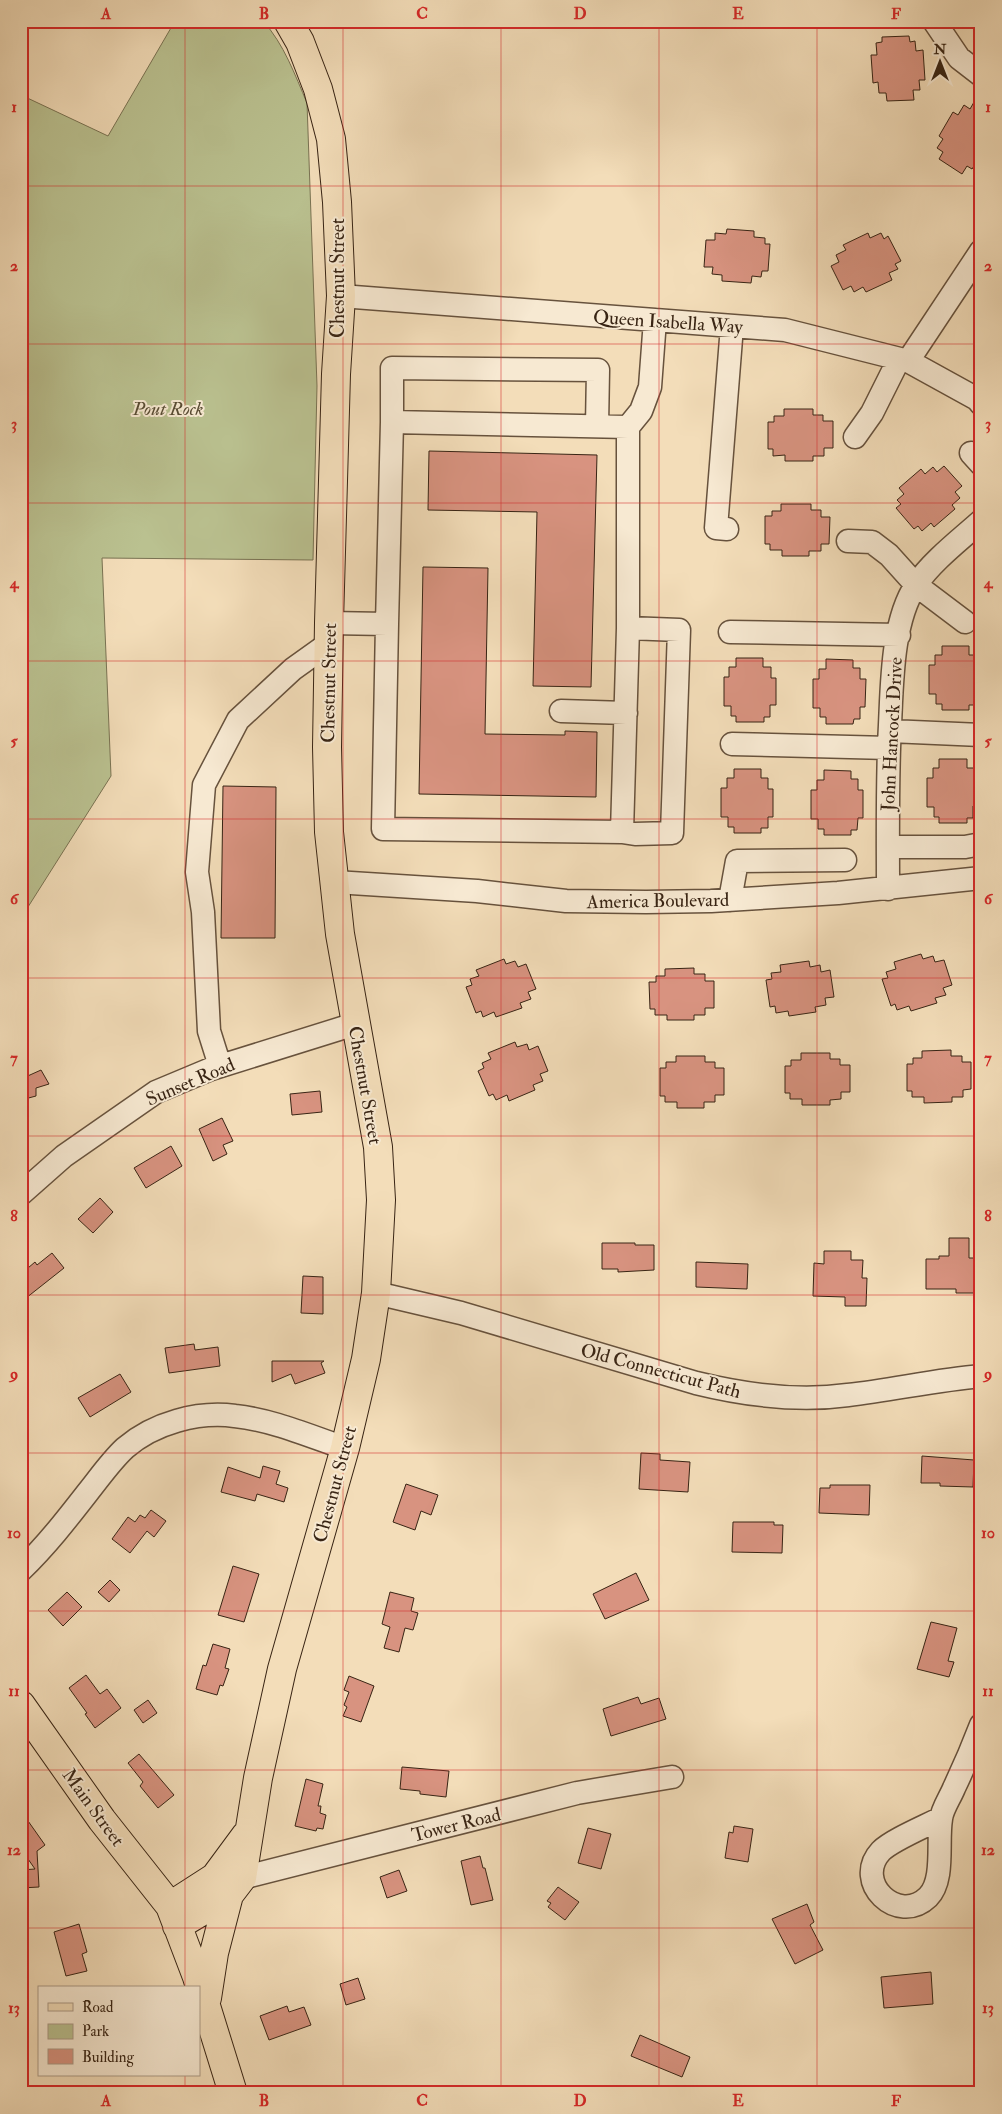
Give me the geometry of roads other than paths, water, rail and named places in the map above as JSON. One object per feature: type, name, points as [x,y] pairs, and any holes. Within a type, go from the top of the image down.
[{"type":"main road","name":"Chestnut Street","points":[[174,1916],[215,1877],[248,1833],[282,1669],[345,1448],[366,1360],[376,1293],[381,1200],[378,1147],[340,934],[329,832],[327,747],[329,634],[336,374],[341,296],[337,202],[331,139],[318,88],[300,42],[288,21]]},
{"type":"main road","name":"Main Street","points":[[21,1705],[102,1820],[174,1916]]},
{"type":"main road","points":[[206,2005],[214,1953],[235,1886],[248,1833]]},
{"type":"main road","points":[[229,2091],[198,1977],[174,1916],[235,1886]]},
{"type":"street","points":[[934,21],[959,58],[981,75]]},
{"type":"street","points":[[855,437],[872,413],[903,360],[981,251]]},
{"type":"street","name":"Queen Isabella Way","points":[[341,296],[785,330],[903,360],[977,399],[981,404]]},
{"type":"street","points":[[622,832],[628,628],[628,427],[641,411],[650,387],[655,320]]},
{"type":"street","points":[[727,529],[716,528],[732,326]]},
{"type":"street","points":[[598,426],[598,370],[392,368],[388,624],[382,829],[622,832],[635,834],[672,833],[679,630],[628,628]]},
{"type":"street","points":[[392,422],[628,427]]},
{"type":"street","name":"John Hancock Drive","points":[[888,889],[889,739],[893,660],[898,635],[905,608],[916,585],[943,555],[981,521]]},
{"type":"street","points":[[848,541],[872,542],[889,555],[916,585],[965,622]]},
{"type":"street","points":[[220,1066],[209,1031],[203,912],[197,872],[204,785],[238,720],[329,634],[388,624]]},
{"type":"street","points":[[730,632],[898,635]]},
{"type":"street","points":[[560,711],[626,713]]},
{"type":"street","points":[[732,744],[981,735]]},
{"type":"street","points":[[888,847],[965,847],[981,844]]},
{"type":"street","points":[[730,900],[737,861],[845,860]]},
{"type":"street","name":"America Boulevard","points":[[335,882],[477,891],[566,901],[730,900],[888,889],[981,878]]},
{"type":"street","name":"Sunset Road","points":[[21,1194],[64,1156],[110,1122],[156,1092],[220,1066],[355,1024]]},
{"type":"street","name":"Old Connecticut Path","points":[[376,1293],[461,1313],[704,1385],[728,1391],[779,1398],[846,1396],[981,1376]]},
{"type":"street","points":[[21,1570],[44,1547],[125,1448],[164,1424],[207,1415],[234,1415],[258,1419],[345,1448]]},
{"type":"street","points":[[941,1818],[981,1725]]},
{"type":"street","name":"Tower Road","points":[[235,1886],[577,1793],[672,1777]]},
{"type":"park label","name":"Pout Rock","points":[[168,408]]}]
